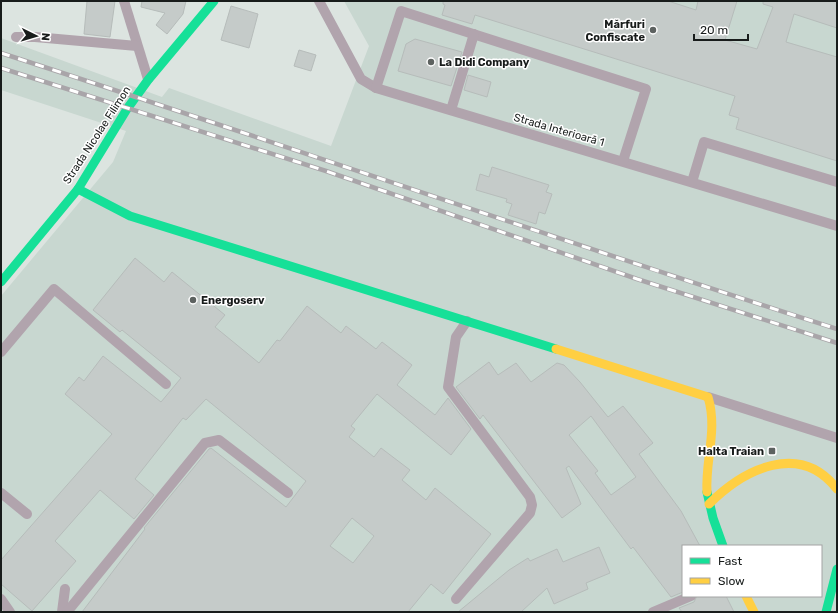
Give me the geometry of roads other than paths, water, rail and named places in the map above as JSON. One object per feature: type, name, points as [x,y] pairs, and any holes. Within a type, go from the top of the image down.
[{"type":"street","name":"Strada Nicolae Filimon","points":[[1,282],[78,189],[127,109],[148,80],[214,1]]},
{"type":"street","points":[[78,189],[130,216],[708,397],[713,409],[714,424],[707,487],[709,504],[724,545]]},
{"type":"street","points":[[709,504],[729,485],[752,471],[779,463],[803,465],[825,475],[837,489]]},
{"type":"street","points":[[826,612],[837,569]]},
{"type":"street","points":[[746,597],[754,612]]},
{"type":"lane","points":[[124,1],[148,80]]},
{"type":"lane","name":"Strada Interioară 1","points":[[319,1],[361,79],[376,88],[837,226]]},
{"type":"lane","points":[[376,88],[401,11],[646,89],[623,161]]},
{"type":"lane","points":[[451,110],[474,34]]},
{"type":"lane","points":[[16,37],[36,36],[137,46]]},
{"type":"lane","points":[[692,182],[704,142],[837,182]]},
{"type":"lane","points":[[1,352],[54,289],[166,384]]},
{"type":"lane","points":[[456,599],[530,513],[532,505],[530,497],[448,387],[456,337],[467,321]]},
{"type":"lane","points":[[708,397],[837,438]]},
{"type":"lane","points":[[67,612],[205,443],[219,440],[288,493]]},
{"type":"lane","points":[[1,493],[27,514]]},
{"type":"lane","points":[[62,612],[65,589]]},
{"type":"lane","points":[[653,612],[689,597]]},
{"type":"lane","points":[[1,599],[10,612]]},
{"type":"railway","points":[[1,53],[627,261],[837,329]]},
{"type":"railway","points":[[1,68],[326,171],[637,279],[837,343]]},
{"type":"place","name":"Mărfuri Confiscate","points":[[653,30]]},
{"type":"place","name":"La Didi Company","points":[[431,62]]},
{"type":"place","name":"Energoserv","points":[[193,300]]},
{"type":"place","name":"Halta Traian","points":[[772,451]]}]
